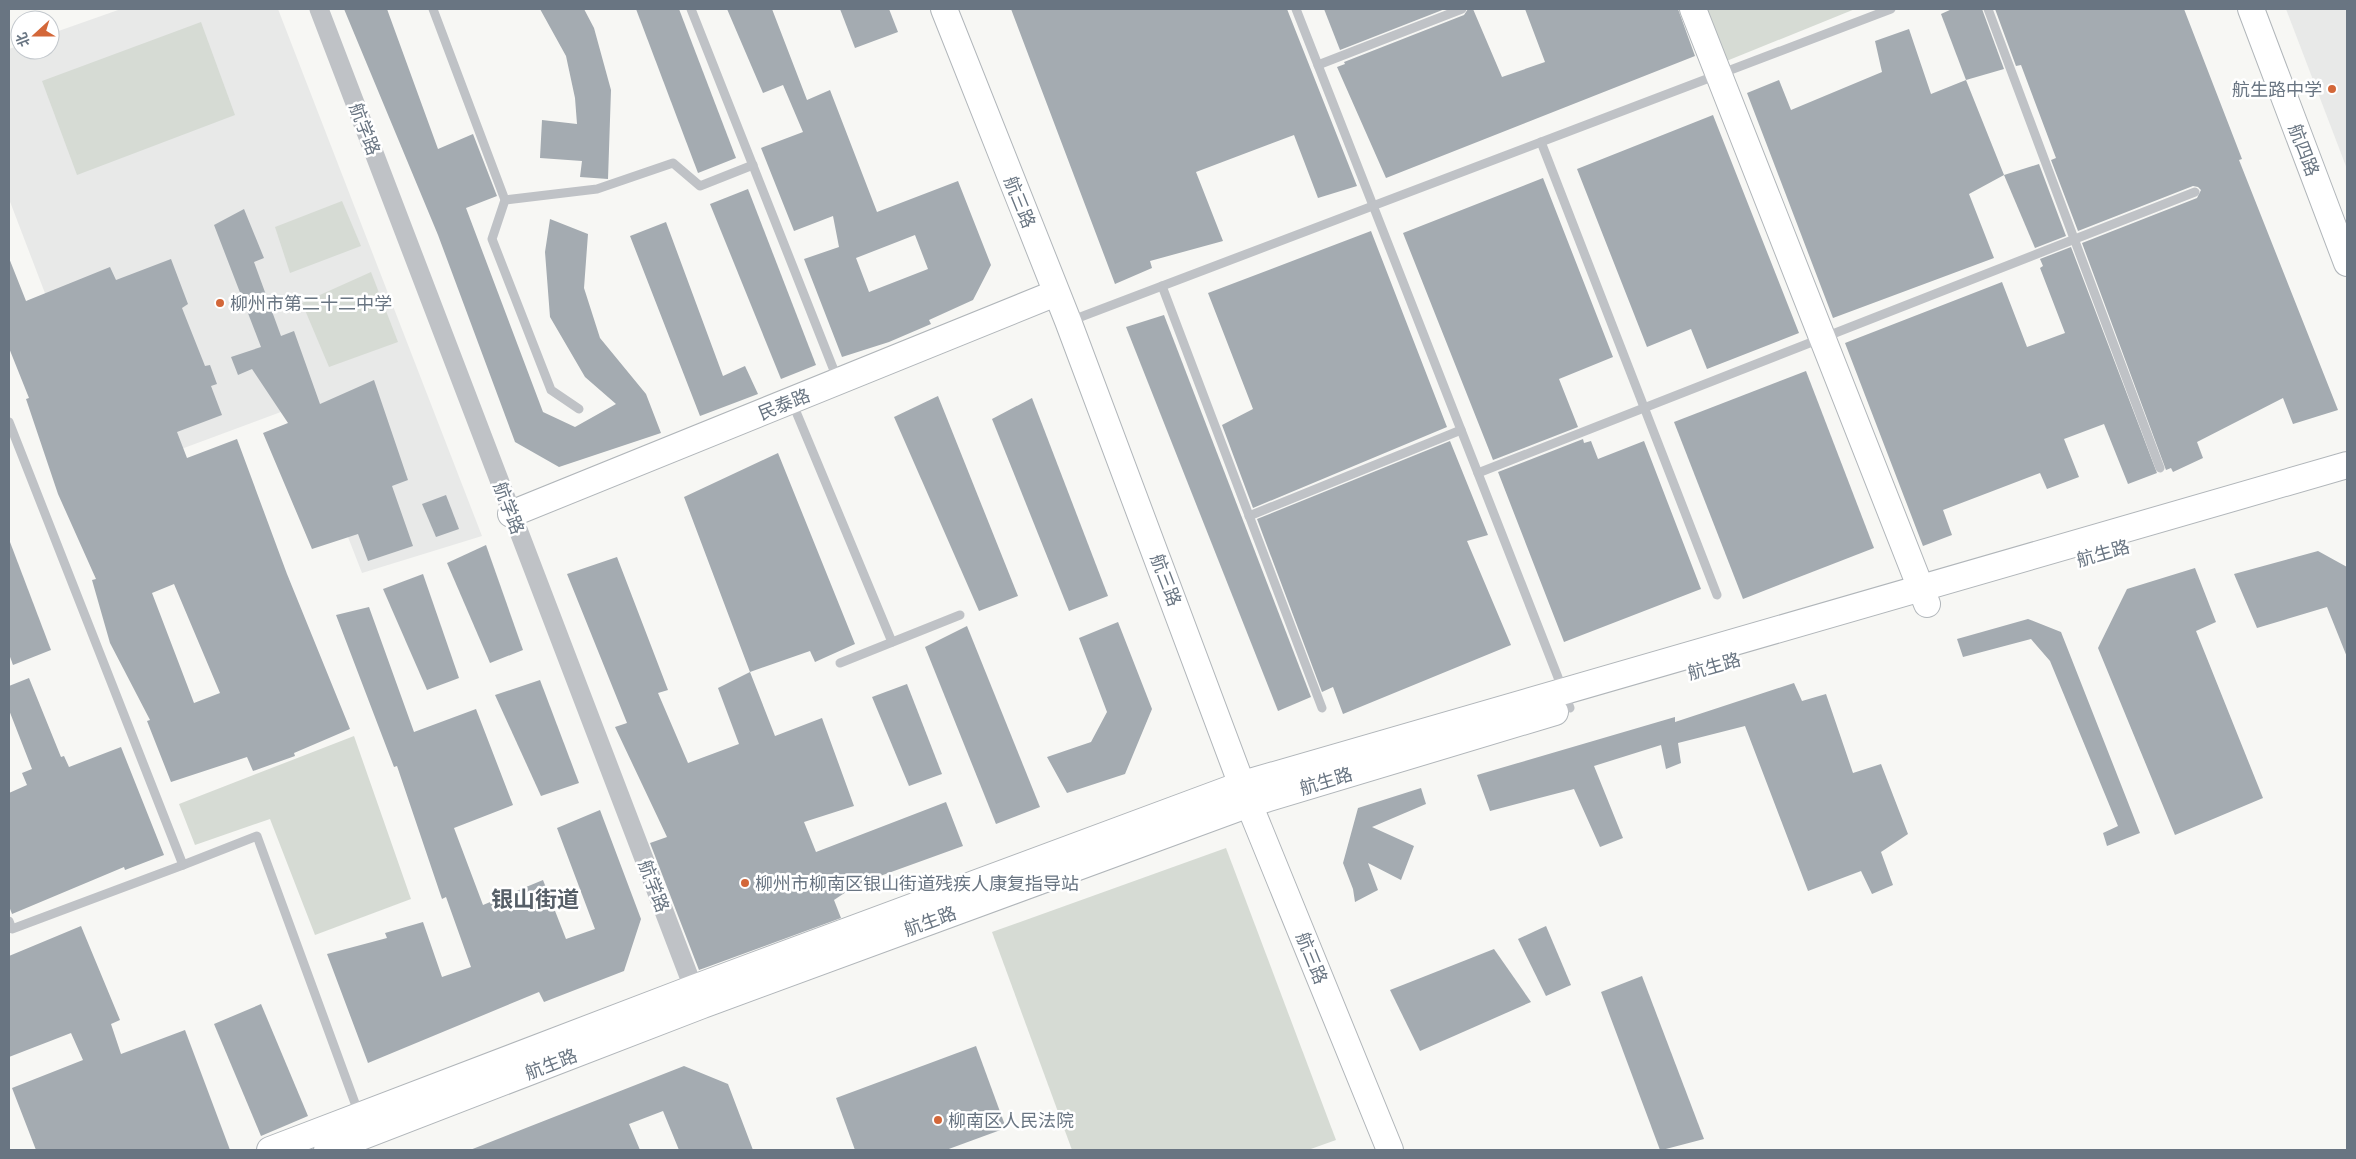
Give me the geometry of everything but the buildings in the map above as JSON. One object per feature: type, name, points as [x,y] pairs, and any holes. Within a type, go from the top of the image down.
[{"type":"street","name":"航学路","points":[[319,9],[697,997]]},
{"type":"street","name":"航三路","points":[[944,9],[1068,322],[1246,794],[1390,1150]]},
{"type":"street","points":[[1693,9],[1924,597],[2347,465]]},
{"type":"street","name":"航四路","points":[[2251,9],[2347,263]]},
{"type":"street","name":"民泰路","points":[[511,514],[1056,293]]},
{"type":"street","name":"航生路","points":[[327,1150],[363,1125],[697,997],[1246,794],[1924,597],[2347,482]]},
{"type":"street","points":[[270,1150],[363,1125]]},
{"type":"lane","points":[[433,9],[505,200],[492,239],[552,390],[579,409]]},
{"type":"lane","points":[[691,9],[838,381]]},
{"type":"lane","points":[[1296,9],[1567,700]]},
{"type":"lane","points":[[1318,65],[1462,9]]},
{"type":"lane","points":[[1068,322],[1891,9]]},
{"type":"lane","points":[[1988,9],[2160,468]]},
{"type":"lane","points":[[1541,142],[1717,596]]},
{"type":"lane","points":[[505,200],[597,190],[673,163],[700,186],[753,166]]},
{"type":"lane","points":[[1478,473],[2195,192]]},
{"type":"lane","points":[[1162,286],[1322,708]]},
{"type":"lane","points":[[791,400],[892,642]]},
{"type":"lane","points":[[9,422],[183,865]]},
{"type":"lane","points":[[1250,516],[1461,430]]},
{"type":"lane","points":[[840,662],[960,615]]},
{"type":"lane","points":[[9,921],[12,929],[257,836],[363,1125]]},
{"type":"shaded area","name":"柳州市第二十二中学","points":[[121,9],[278,9],[482,536],[362,573],[297,406],[114,474],[9,199],[9,49],[10,60],[60,60],[60,30]]},
{"type":"shaded area","points":[[1703,9],[1855,9],[1724,62]]},
{"type":"shaded area","name":"航生路中学","points":[[2286,9],[2347,9],[2347,169]]},
{"type":"shaded area","points":[[201,22],[235,115],[77,175],[42,81]]},
{"type":"shaded area","points":[[342,201],[361,246],[290,273],[275,227]]},
{"type":"shaded area","points":[[371,272],[398,342],[329,367],[302,303]]},
{"type":"shaded area","points":[[354,736],[411,899],[315,935],[270,819],[195,845],[179,804]]},
{"type":"shaded area","points":[[1226,848],[1336,1140],[1308,1150],[1072,1150],[992,932]]},
{"type":"place","name":"航生路中学","points":[[2332,89]]},
{"type":"place","name":"柳州市第二十二中学","points":[[220,303]]},
{"type":"place","name":"柳州市柳南区银山街道残疾人康复指导站","points":[[745,883]]},
{"type":"place","name":"柳南区人民法院","points":[[938,1120]]},
{"type":"district","name":"银山街道","points":[[535,899]]}]
